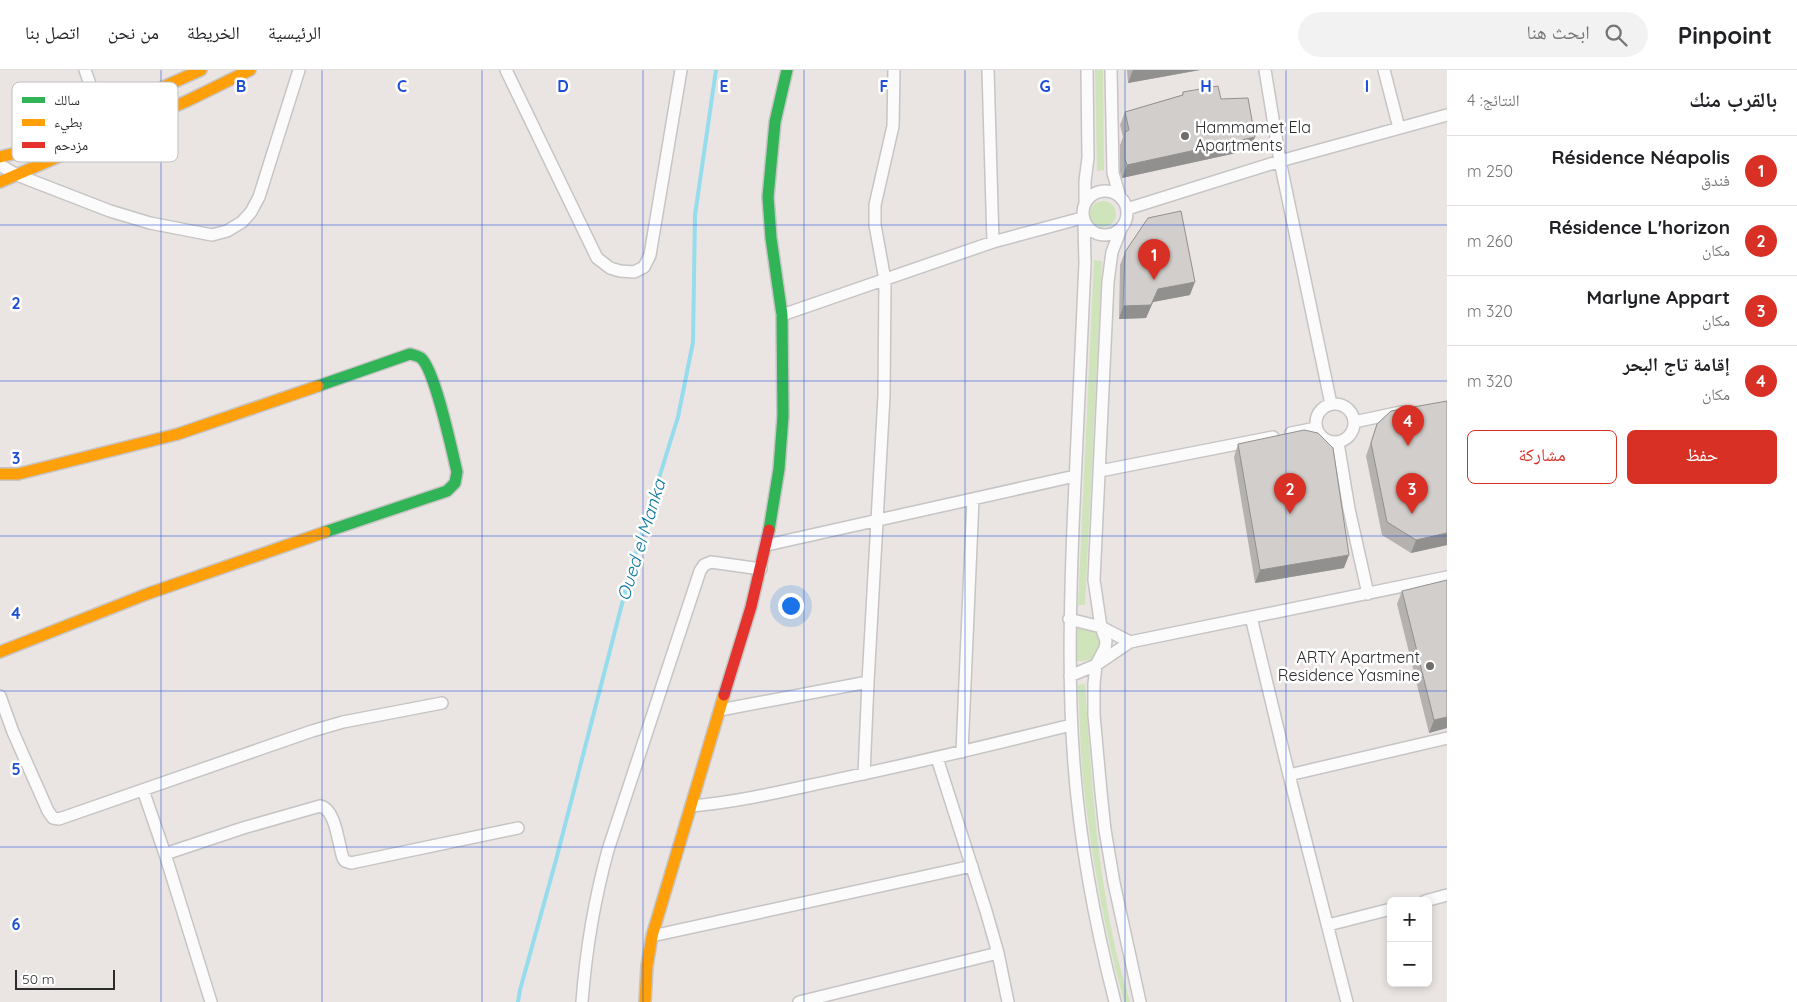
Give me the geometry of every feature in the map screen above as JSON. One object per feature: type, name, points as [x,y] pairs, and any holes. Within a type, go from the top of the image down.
[{"type":"street","points":[[85,70],[89,82]]},
{"type":"street","points":[[174,82],[201,70]]},
{"type":"street","points":[[178,100],[233,74],[250,70]]},
{"type":"street","points":[[0,166],[17,175],[110,211],[150,223],[212,235],[227,231],[242,222],[251,212],[259,197],[300,70]]},
{"type":"street","points":[[506,70],[597,258],[610,268],[620,272],[634,272],[644,267],[650,255],[681,70]]},
{"type":"street","points":[[645,1002],[647,966],[652,936],[761,569],[772,519],[783,416],[782,315],[771,238],[768,196],[775,122],[787,70]]},
{"type":"street","points":[[864,774],[884,396],[885,280],[874,219],[875,205],[893,126],[894,70]]},
{"type":"street","points":[[988,70],[993,242]]},
{"type":"street","points":[[1087,70],[1088,158],[1085,201],[1082,212],[1085,263],[1070,619],[1071,725],[1084,851],[1098,930],[1115,1002]]},
{"type":"street","points":[[1111,70],[1112,173],[1120,197],[1127,209],[1125,223],[1112,252],[1108,274],[1094,580],[1101,627],[1106,641],[1096,665],[1094,715],[1105,830],[1120,912],[1140,1002]]},
{"type":"street","points":[[1265,70],[1280,161],[1331,404]]},
{"type":"street","points":[[1384,70],[1399,128]]},
{"type":"street","points":[[1127,209],[1280,161],[1447,115]]},
{"type":"street","points":[[0,158],[12,154]]},
{"type":"street","points":[[0,182],[48,162]]},
{"type":"street","points":[[1085,201],[1098,192],[1106,191],[1120,197]]},
{"type":"street","points":[[782,315],[993,242],[1083,220]]},
{"type":"street","points":[[1083,220],[1089,229],[1096,234],[1105,236],[1114,234],[1121,229]]},
{"type":"street","points":[[0,474],[18,474],[178,434],[410,354],[420,356],[428,368],[444,420],[457,478],[456,484],[447,491],[147,594],[0,652]]},
{"type":"street","points":[[1331,404],[1339,404],[1346,408],[1352,414],[1354,422],[1352,434],[1346,440],[1338,443],[1322,438],[1316,428],[1318,413],[1324,407],[1331,404]]},
{"type":"street","points":[[1354,422],[1410,410]]},
{"type":"street","points":[[1100,471],[1316,428]]},
{"type":"street","points":[[1338,443],[1349,508],[1368,594]]},
{"type":"street","points":[[767,545],[1075,476]]},
{"type":"street","points":[[962,752],[973,499]]},
{"type":"street","points":[[582,1002],[587,943],[600,879],[700,571],[704,565],[710,562],[761,569]]},
{"type":"street","points":[[1070,676],[1096,665],[1130,642],[1447,577]]},
{"type":"street","points":[[1251,617],[1347,1002]]},
{"type":"street","points":[[1070,619],[1101,627],[1130,642]]},
{"type":"street","points":[[720,710],[868,682]]},
{"type":"street","points":[[0,696],[31,775],[48,811],[53,818],[59,820],[312,730],[343,722],[442,703]]},
{"type":"street","points":[[691,806],[748,798],[864,774],[1071,725]]},
{"type":"street","points":[[1289,774],[1447,738]]},
{"type":"street","points":[[937,758],[998,952],[1008,1002]]},
{"type":"street","points":[[143,790],[165,854],[210,1002]]},
{"type":"street","points":[[165,854],[243,828],[320,806],[324,806],[330,812],[343,858],[351,863],[518,828]]},
{"type":"street","points":[[652,936],[972,866]]},
{"type":"street","points":[[1432,899],[1447,895]]},
{"type":"street","points":[[1328,925],[1387,910]]},
{"type":"street","points":[[799,1002],[998,952]]},
{"type":"green space","points":[[1095,70],[1103,70],[1104,170],[1097,171]]},
{"type":"green space","points":[[1103,201],[1112,205],[1116,214],[1112,223],[1103,227],[1094,223],[1090,214],[1094,205]]},
{"type":"green space","points":[[1094,260],[1102,261],[1085,605],[1078,605]]},
{"type":"green space","points":[[1077,628],[1091,630],[1100,641],[1098,652],[1089,660],[1076,661]]},
{"type":"green space","points":[[1085,684],[1095,816],[1103,882],[1115,947],[1130,1002],[1124,1002],[1117,976],[1105,923],[1091,842],[1083,775],[1078,685]]},
{"type":"building","name":"Hammamet Ela Apartments","points":[[1218,86],[1221,99],[1248,98],[1255,137],[1127,165],[1125,159],[1125,132],[1129,130],[1125,112],[1183,95],[1183,92]]},
{"type":"building","points":[[1181,211],[1195,282],[1158,289],[1151,305],[1123,306],[1125,252],[1148,218]]},
{"type":"building","points":[[1447,401],[1447,533],[1416,540],[1387,522],[1371,443],[1377,424],[1391,411]]},
{"type":"building","points":[[1304,430],[1318,433],[1333,448],[1349,555],[1260,570],[1238,444]]},
{"type":"building","name":"ARTY Apartment Residence Yasmine","points":[[1447,580],[1447,717],[1434,720],[1402,591]]},
{"type":"waterway","name":"Oued el Manka","points":[[518,1002],[632,565],[678,417],[693,342],[695,215],[716,70]]},
{"type":"traffic: fast","points":[[769,530],[779,469],[783,416],[782,315],[771,238],[768,197],[775,122],[787,70]]},
{"type":"traffic: fast","points":[[318,386],[410,354],[421,358],[432,378],[457,472],[455,483],[447,491],[325,532]]},
{"type":"traffic: slow","points":[[174,82],[201,70]]},
{"type":"traffic: slow","points":[[178,105],[250,70]]},
{"type":"traffic: slow","points":[[0,157],[12,154]]},
{"type":"traffic: slow","points":[[0,182],[46,162]]},
{"type":"traffic: slow","points":[[0,474],[18,474],[178,434],[318,386]]},
{"type":"traffic: slow","points":[[0,652],[147,594],[325,532]]},
{"type":"traffic: slow","points":[[645,1002],[647,966],[652,936],[724,695]]},
{"type":"traffic: jam","points":[[724,695],[751,607],[769,530]]},
{"type":"place","name":"Hammamet Ela Apartments","points":[[1185,136]]},
{"type":"place","name":"Résidence Néapolis","points":[[1154,280]]},
{"type":"place","name":"إقامة تاج البحر","points":[[1408,446]]},
{"type":"place","name":"Résidence L'horizon","points":[[1290,514]]},
{"type":"place","name":"Marlyne Appart","points":[[1412,514]]},
{"type":"place","name":"ARTY Apartment Residence Yasmine","points":[[1430,666]]}]
